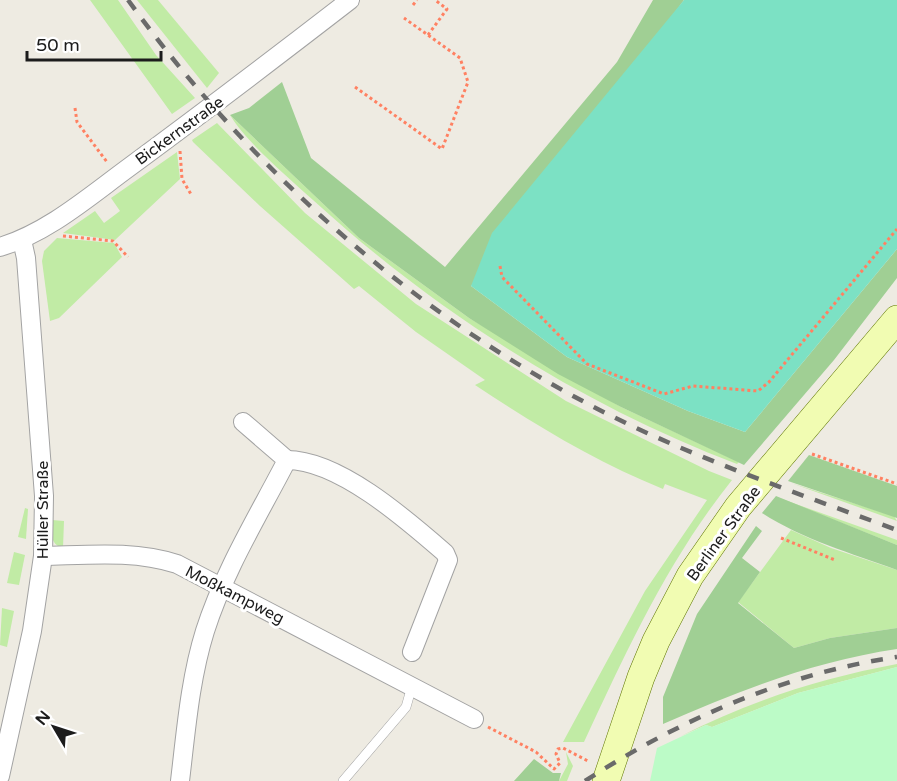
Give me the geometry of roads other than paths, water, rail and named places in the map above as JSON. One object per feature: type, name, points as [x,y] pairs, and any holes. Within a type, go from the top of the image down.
[{"type":"main road","name":"Berliner Straße","points":[[606,779],[641,677],[690,576],[738,507],[897,319]]},
{"type":"street","name":"Bickernstraße","points":[[0,247],[22,240],[48,225],[172,136],[350,0]]},
{"type":"street","name":"Hüller Straße","points":[[0,776],[7,710],[32,632],[43,556],[45,496],[26,258],[22,240]]},
{"type":"street","points":[[243,422],[287,460],[304,460],[374,496],[401,515],[445,553],[448,560],[412,651]]},
{"type":"street","points":[[180,781],[188,717],[205,633],[221,587],[287,460]]},
{"type":"street","name":"Moßkampweg","points":[[43,556],[128,554],[153,556],[177,564],[474,719]]},
{"type":"lane","points":[[343,781],[406,707],[412,686]]},
{"type":"railway","points":[[128,0],[180,68],[236,132],[296,193],[360,250],[427,303],[497,351],[571,395],[647,433],[740,472],[897,530]]},
{"type":"railway","points":[[585,781],[658,738],[735,702],[815,675],[856,664],[897,657]]}]
